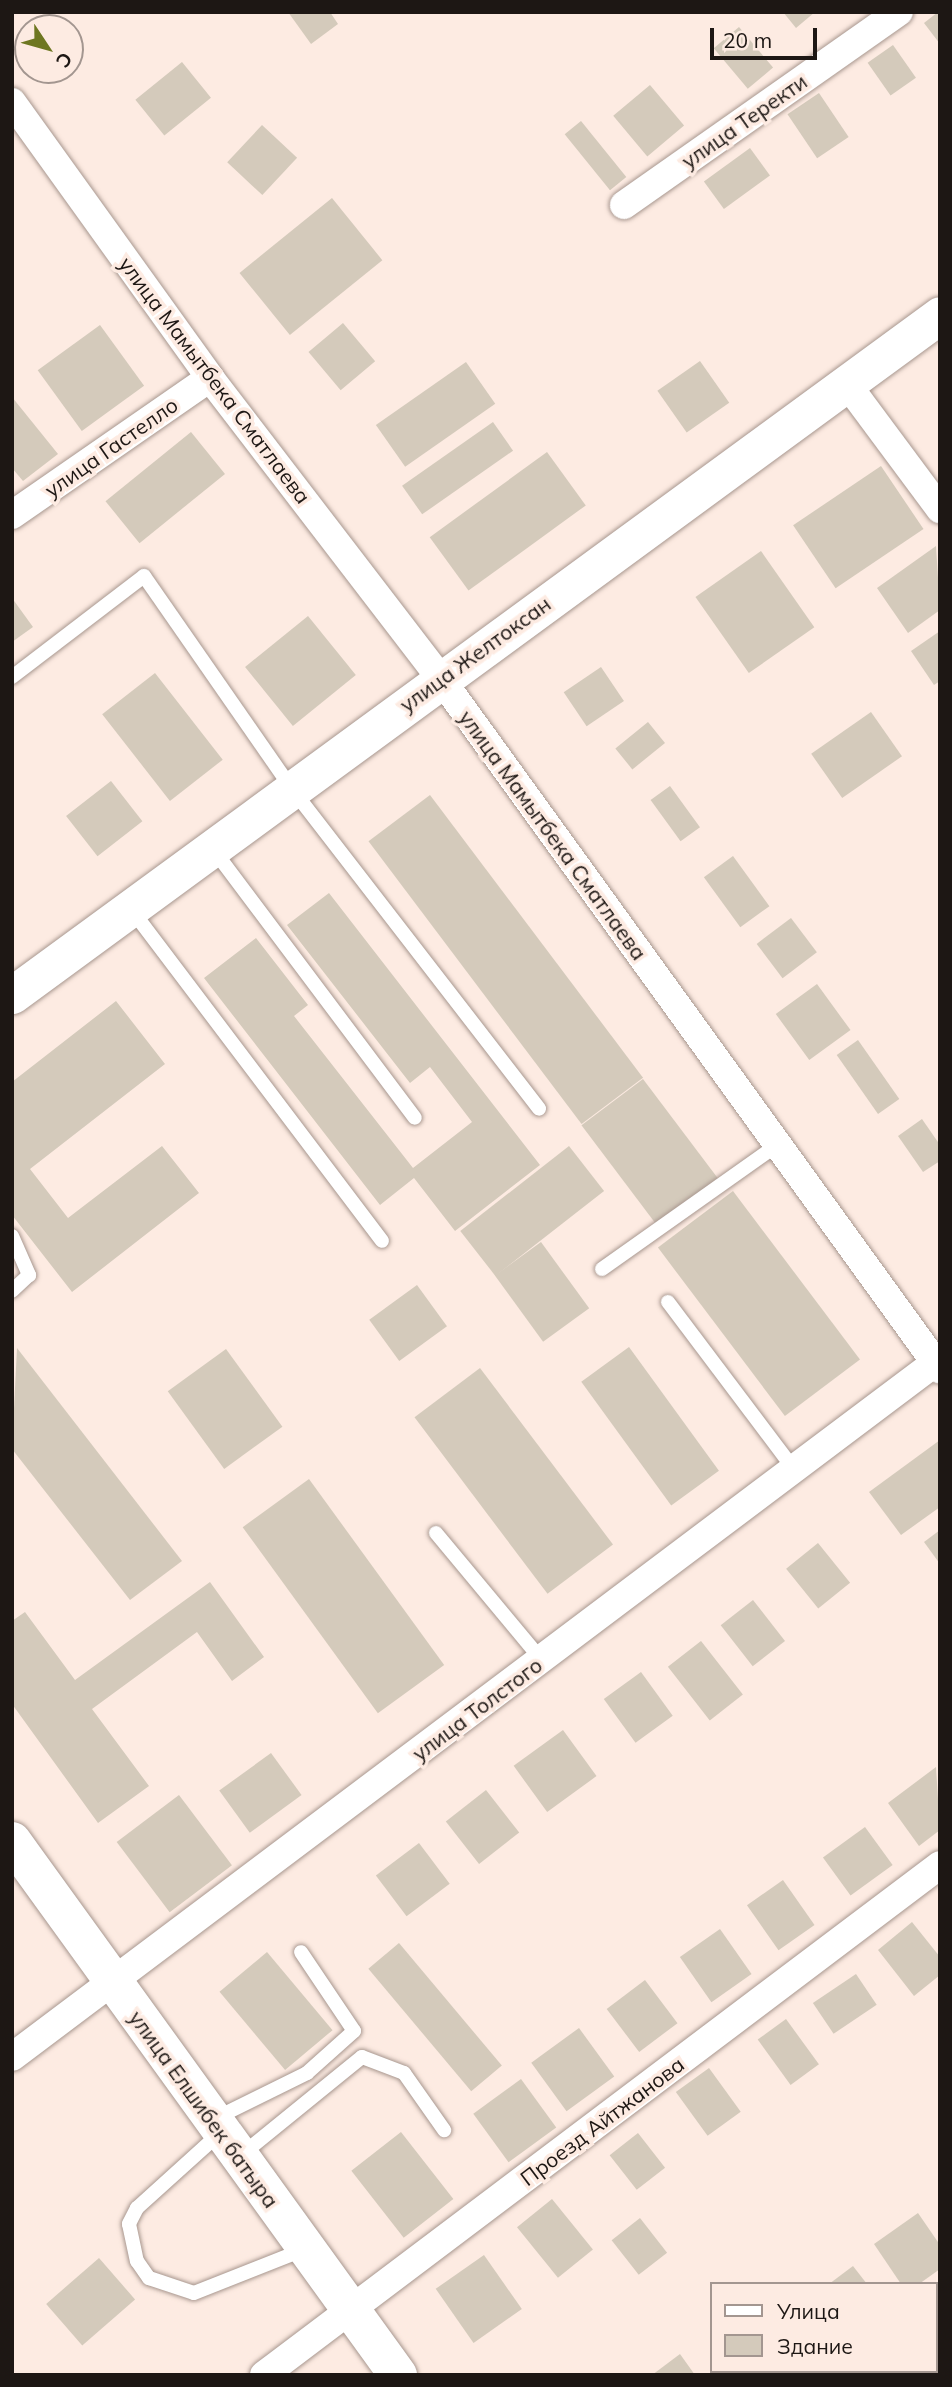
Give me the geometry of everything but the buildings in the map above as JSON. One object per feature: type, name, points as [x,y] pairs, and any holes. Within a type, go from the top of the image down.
[{"type":"main road","name":"улица Елшибек батыра","points":[[12,1841],[398,2375]]},
{"type":"street","name":"улица Теректи","points":[[624,205],[899,12]]},
{"type":"street","name":"улица Мамытбека Сматлаева","points":[[12,102],[210,378],[441,679],[938,1364]]},
{"type":"street","name":"улица Желтоксан","points":[[12,995],[940,315]]},
{"type":"street","name":"улица Гастелло","points":[[12,515],[210,378]]},
{"type":"street","points":[[847,384],[940,509]]},
{"type":"street","name":"улица Толстого","points":[[12,2057],[114,1984],[794,1469],[938,1364]]},
{"type":"street","name":"Проезд Айтжанова","points":[[264,2375],[940,1865]]},
{"type":"lane","points":[[12,677],[144,576],[292,789],[539,1110]]},
{"type":"lane","points":[[212,848],[415,1118]]},
{"type":"lane","points":[[130,908],[382,1241]]},
{"type":"lane","points":[[602,1269],[778,1144]]},
{"type":"lane","points":[[12,1236],[29,1275],[12,1291]]},
{"type":"lane","points":[[668,1302],[794,1469]]},
{"type":"lane","points":[[436,1534],[542,1660]]},
{"type":"lane","points":[[301,1952],[354,2031],[307,2073],[224,2136],[137,2208],[129,2224],[137,2261],[149,2278],[194,2293],[306,2249]]},
{"type":"lane","points":[[224,2136],[362,2057],[404,2073],[444,2130]]}]
